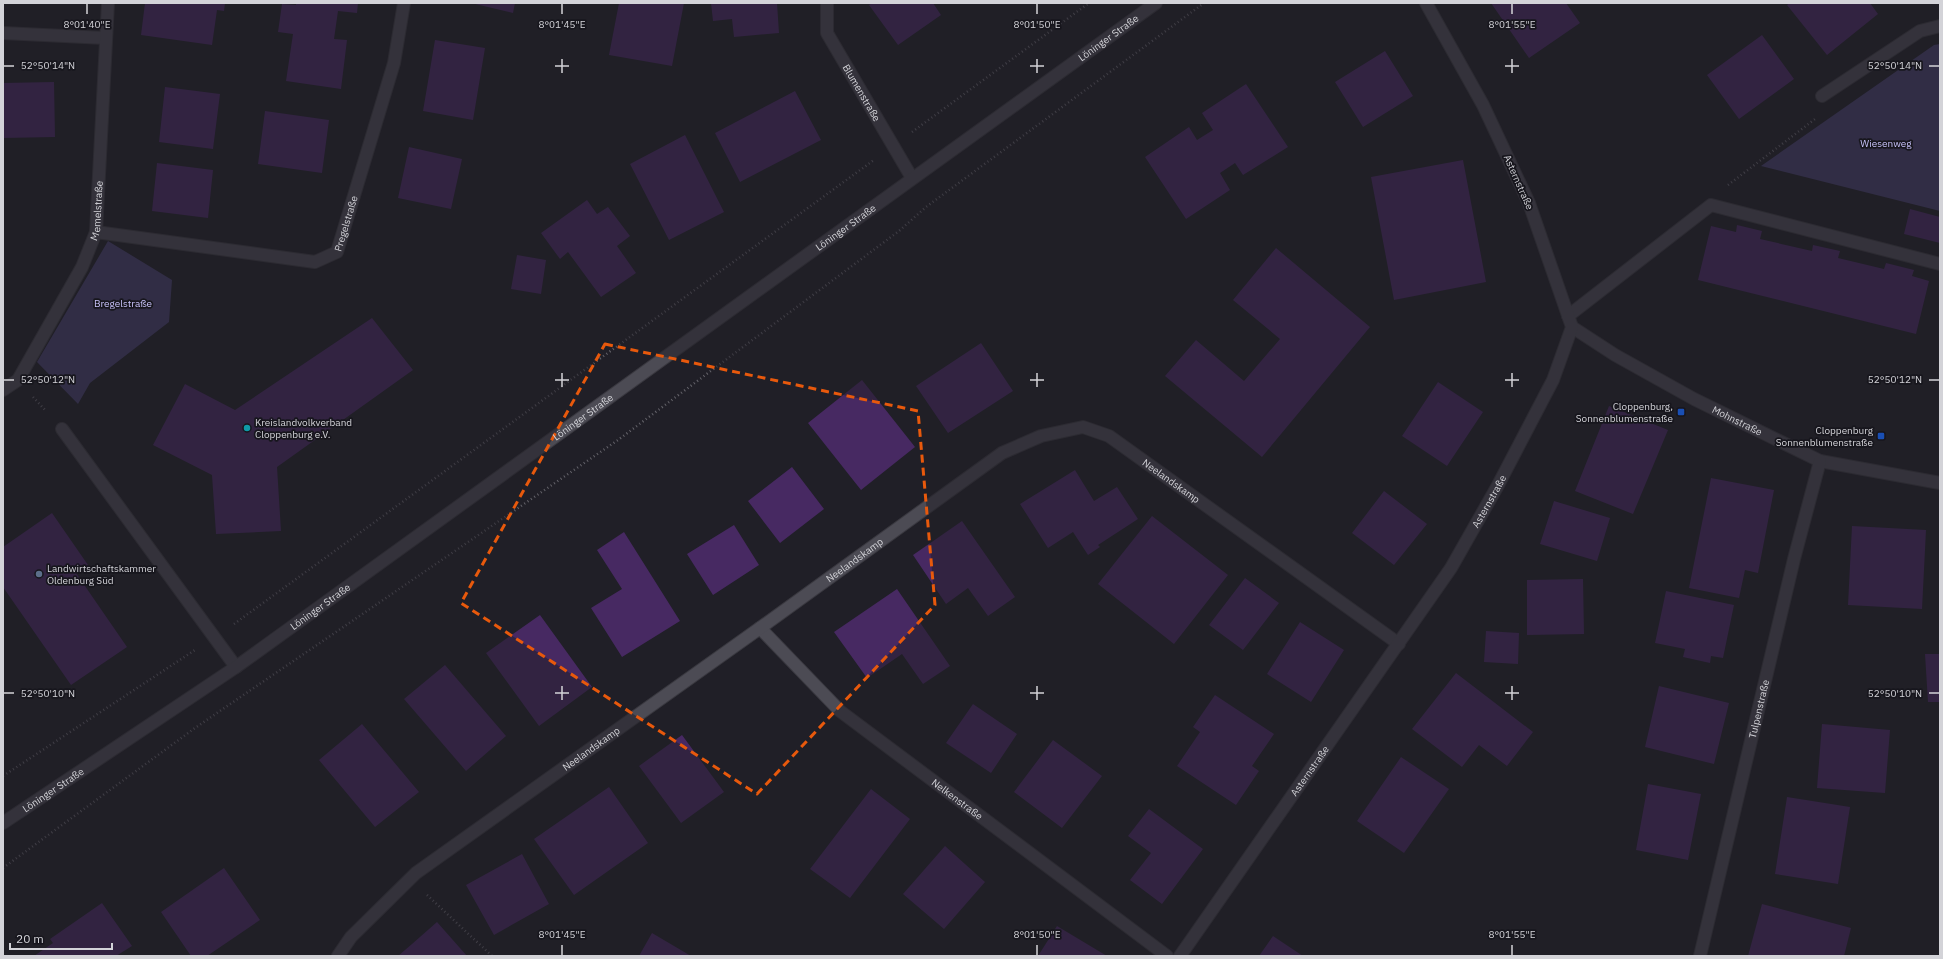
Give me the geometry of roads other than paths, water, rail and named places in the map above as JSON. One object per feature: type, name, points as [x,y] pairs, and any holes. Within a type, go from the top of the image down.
[{"type":"street","name":"Memelstraße","points":[[3,390],[18,380],[82,267],[96,232],[108,3]]},
{"type":"street","name":"Pregelstraße","points":[[96,232],[315,262],[337,252],[394,62],[404,3]]},
{"type":"street","name":"Blumenstraße","points":[[827,3],[827,33],[860,91],[895,146],[912,178]]},
{"type":"street","name":"Löninger Straße","points":[[3,823],[236,667],[1156,3]]},
{"type":"street","name":"Asternstraße","points":[[1180,956],[1451,568],[1497,487],[1553,380],[1572,327],[1529,203],[1483,105],[1426,3]]},
{"type":"street","points":[[1822,96],[1920,32],[1940,26]]},
{"type":"street","points":[[3,33],[105,38]]},
{"type":"street","points":[[1568,316],[1711,205],[1940,264]]},
{"type":"street","name":"Mohnstraße","points":[[1572,327],[1615,355],[1694,399],[1820,461],[1940,483]]},
{"type":"street","name":"Neelandskamp","points":[[338,956],[351,937],[416,873],[760,628],[1002,453],[1041,436],[1083,427],[1109,436],[1399,644]]},
{"type":"street","points":[[62,429],[236,667]]},
{"type":"street","name":"Tulpenstraße","points":[[1700,956],[1794,559],[1820,461]]},
{"type":"street","name":"Nelkenstraße","points":[[760,628],[840,711],[1167,956]]},
{"type":"place","name":"Cloppenburg, Sonnenblumenstraße","points":[[1681,412]]},
{"type":"place","name":"Kreislandvolkverband Cloppenburg e.V.","points":[[247,428]]},
{"type":"place","name":"Cloppenburg Sonnenblumenstraße","points":[[1881,436]]},
{"type":"place","name":"Landwirtschaftskammer Oldenburg Süd","points":[[39,574]]},
{"type":"park label","name":"Wiesenweg","points":[[1886,143]]},
{"type":"park label","name":"Bregelstraße","points":[[123,303]]}]
